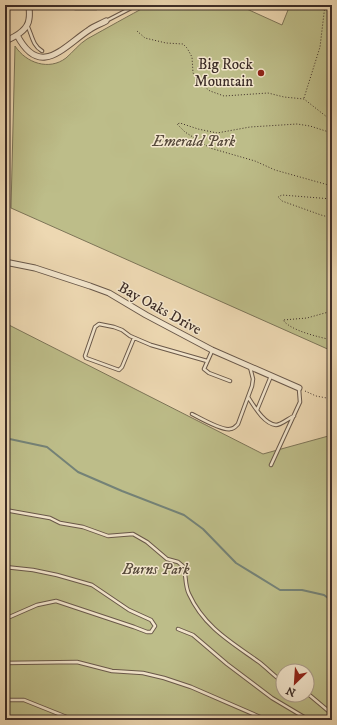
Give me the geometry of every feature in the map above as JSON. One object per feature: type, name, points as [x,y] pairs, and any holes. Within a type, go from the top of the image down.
[{"type":"street","points":[[5,41],[17,35],[27,24],[29,19],[29,5]]},
{"type":"street","points":[[17,35],[22,45],[28,51],[40,56],[48,57],[58,53],[90,29],[106,21]]},
{"type":"street","name":"Bay Oaks Drive","points":[[5,262],[35,268],[109,293],[146,315],[212,350],[299,388]]},
{"type":"lane","points":[[75,8],[96,8],[108,5]]},
{"type":"lane","points":[[106,21],[137,5]]},
{"type":"lane","points":[[27,24],[33,42],[42,51]]},
{"type":"lane","points":[[134,338],[122,367],[119,370],[84,356],[95,327],[99,324],[114,326],[134,338],[151,345],[208,362]]},
{"type":"lane","points":[[212,350],[204,369],[209,373],[230,381]]},
{"type":"lane","points":[[192,414],[229,430],[234,428],[238,424],[252,386],[253,379],[250,367]]},
{"type":"lane","points":[[257,410],[271,376]]},
{"type":"lane","points":[[271,465],[300,402],[299,388]]},
{"type":"lane","points":[[248,397],[262,417],[276,424],[294,416]]},
{"type":"lane","points":[[5,510],[50,518],[60,523],[83,527],[108,536],[133,534],[140,537],[163,556],[178,562],[184,567],[188,592],[197,611],[204,620],[275,676]]},
{"type":"lane","points":[[5,567],[51,573],[92,585],[129,610],[151,620],[154,626],[151,632],[147,632],[63,602],[56,601],[37,605],[5,619]]},
{"type":"lane","points":[[178,629],[192,635],[272,698],[309,720]]},
{"type":"lane","points":[[5,664],[77,662],[112,671],[143,673],[164,678],[191,688],[267,720]]},
{"type":"lane","points":[[5,700],[24,700],[74,720]]},
{"type":"lane","points":[[315,700],[332,714]]},
{"type":"path","points":[[304,99],[320,47],[325,5]]},
{"type":"path","points":[[137,30],[145,38],[166,43],[183,44],[192,57],[193,73],[200,83],[210,92],[224,96],[268,93],[284,97],[304,99],[332,121]]},
{"type":"path","points":[[332,133],[310,126],[297,124],[250,127],[236,131],[217,133],[180,123],[177,124],[185,132],[210,148],[255,161],[275,170],[332,186]]},
{"type":"path","points":[[332,199],[282,195],[278,197],[282,201],[332,218]]},
{"type":"path","points":[[332,311],[307,318],[283,320],[290,326],[302,332],[332,340]]},
{"type":"path","points":[[299,388],[316,396],[332,399]]},
{"type":"green space","name":"Emerald Park","points":[[149,5],[238,5],[282,25],[290,5],[332,5],[332,351],[11,208],[15,46],[31,61],[45,64],[59,62],[66,58],[87,39]]},
{"type":"green space","name":"Burns Park","points":[[5,323],[263,454],[332,435],[332,720],[5,720]]},
{"type":"waterway","points":[[5,438],[47,447],[78,472],[184,515],[203,529],[236,563],[280,590],[302,590],[324,595],[332,601]]},
{"type":"place","name":"Big Rock Mountain","points":[[261,73]]}]
